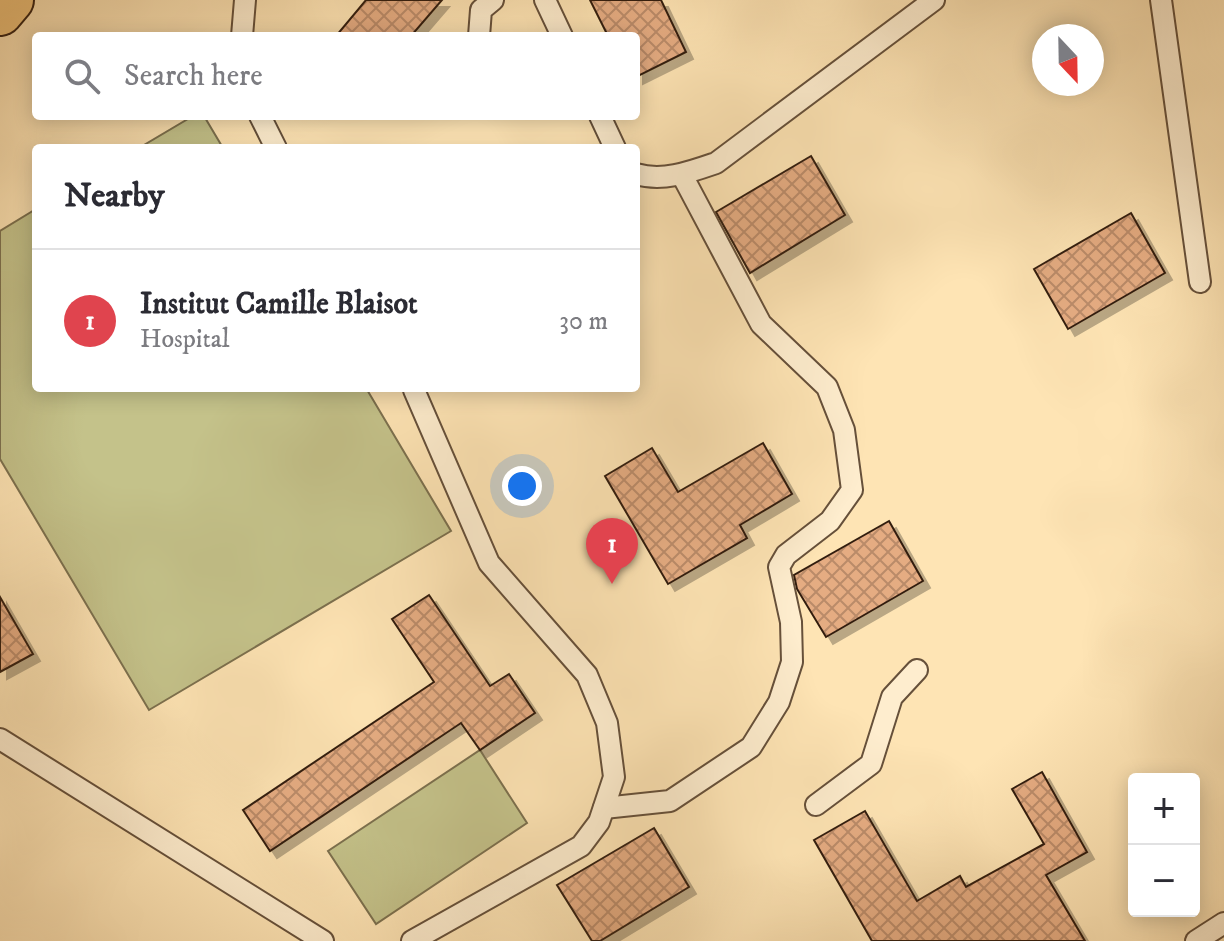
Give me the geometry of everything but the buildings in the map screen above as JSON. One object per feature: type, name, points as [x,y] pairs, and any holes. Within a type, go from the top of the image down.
[{"type":"highway","points":[[0,13],[11,0]]},
{"type":"lane","points":[[242,32],[245,0]]},
{"type":"lane","points":[[479,32],[481,10],[493,0]]},
{"type":"lane","points":[[545,0],[560,32]]},
{"type":"lane","points":[[640,175],[648,178],[682,175],[716,163],[934,0]]},
{"type":"lane","points":[[1161,0],[1200,282]]},
{"type":"lane","points":[[262,120],[274,144]]},
{"type":"lane","points":[[602,120],[613,144]]},
{"type":"lane","points":[[604,808],[670,801],[751,747],[779,702],[792,662],[791,622],[779,567],[786,555],[830,521],[852,490],[844,430],[827,387],[761,324],[682,175]]},
{"type":"lane","points":[[412,941],[581,846],[599,822],[614,777],[607,723],[587,675],[489,563],[416,392]]},
{"type":"lane","points":[[816,805],[871,764],[892,697],[917,670]]},
{"type":"lane","points":[[0,739],[323,941]]},
{"type":"lane","points":[[1196,941],[1224,923]]},
{"type":"shaded area","points":[[186,120],[206,120],[221,144],[146,144]]},
{"type":"shaded area","points":[[32,211],[32,392],[368,392],[451,531],[149,710],[0,459],[0,231]]},
{"type":"shaded area","points":[[480,750],[527,823],[376,924],[328,851]]},
{"type":"place","name":"Institut Camille Blaisot","points":[[612,584]]}]
